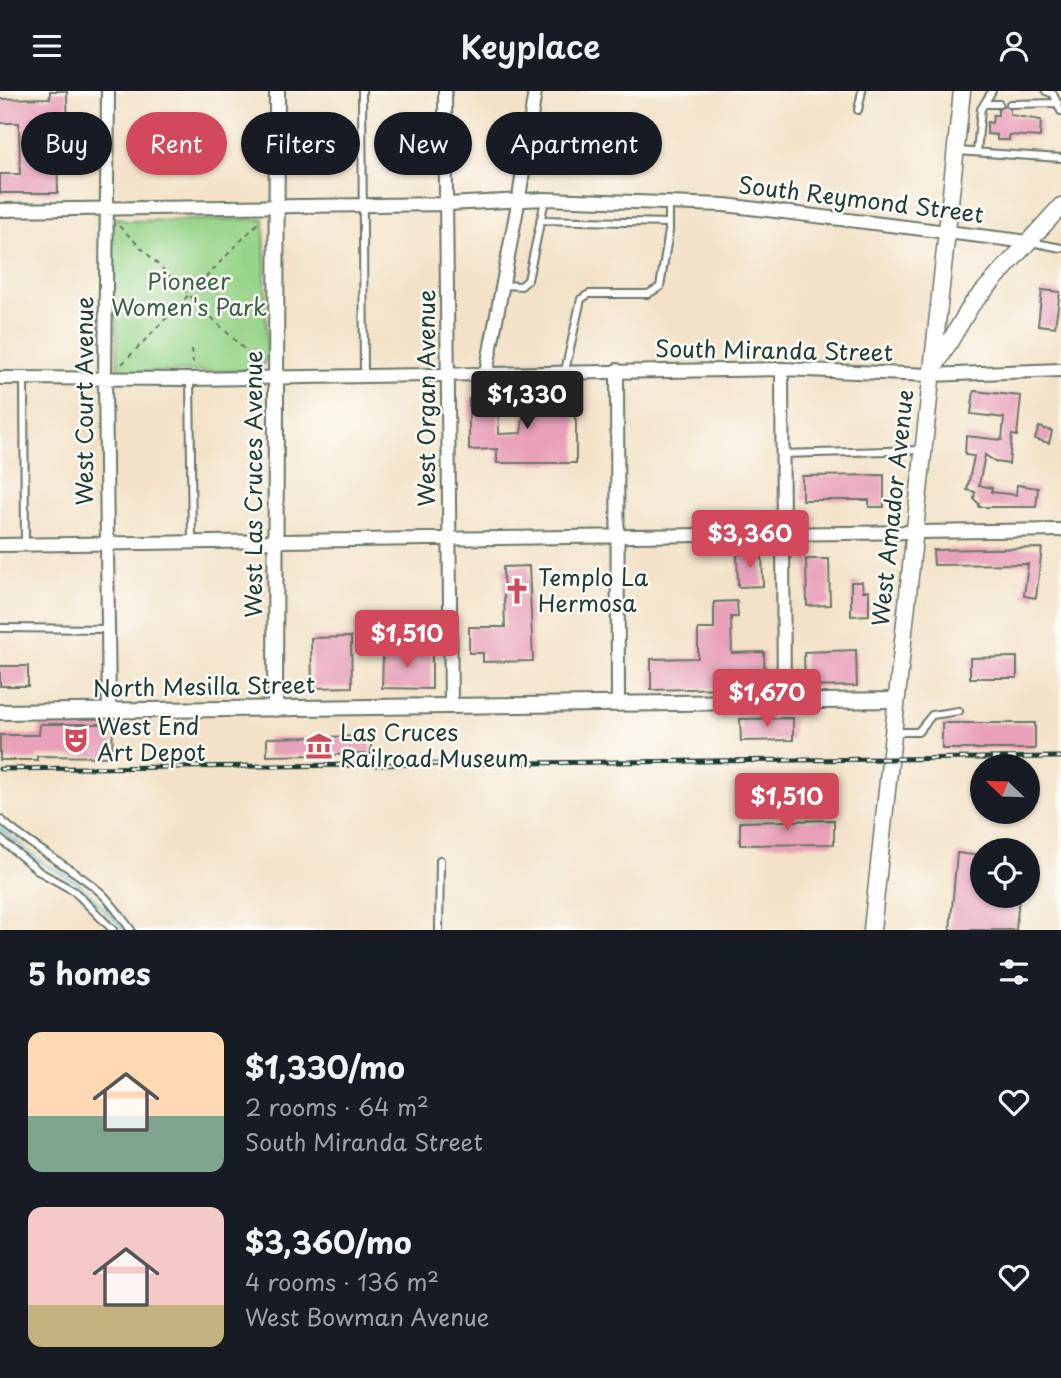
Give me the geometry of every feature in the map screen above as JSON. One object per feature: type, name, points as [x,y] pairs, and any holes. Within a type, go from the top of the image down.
[{"type":"main road","name":"West Amador Avenue","points":[[872,930],[912,531],[962,91]]},
{"type":"main road","points":[[930,375],[972,304],[1029,242],[1054,222],[1061,206]]},
{"type":"street","name":"West Court Avenue","points":[[108,91],[105,378],[109,711]]},
{"type":"street","name":"West Las Cruces Avenue","points":[[275,709],[278,539],[275,207],[277,91]]},
{"type":"street","name":"West Organ Avenue","points":[[445,91],[451,705]]},
{"type":"street","points":[[486,373],[519,198],[535,91]]},
{"type":"street","name":"South Reymond Street","points":[[0,210],[447,204],[519,198],[724,205],[945,229],[1029,242]]},
{"type":"street","points":[[782,369],[783,703]]},
{"type":"street","name":"South Miranda Street","points":[[0,378],[364,377],[617,370],[782,369],[930,375],[1061,370]]},
{"type":"street","points":[[617,370],[618,704]]},
{"type":"street","points":[[0,545],[1061,530]]},
{"type":"street","name":"North Mesilla Street","points":[[0,712],[895,700]]},
{"type":"lane","points":[[362,91],[364,377]]},
{"type":"lane","points":[[858,110],[862,91]]},
{"type":"lane","points":[[977,152],[984,104],[992,91]]},
{"type":"lane","points":[[1046,91],[1053,94],[1061,111]]},
{"type":"lane","points":[[1010,104],[1058,103]]},
{"type":"lane","points":[[984,104],[999,104]]},
{"type":"lane","points":[[955,151],[1061,158]]},
{"type":"lane","points":[[503,285],[521,286],[528,280],[545,199]]},
{"type":"lane","points":[[565,371],[581,299],[589,294],[640,295],[658,291],[669,223],[669,203]]},
{"type":"lane","points":[[540,221],[669,223]]},
{"type":"lane","points":[[1029,242],[1061,248]]},
{"type":"lane","points":[[24,378],[26,544]]},
{"type":"lane","points":[[190,379],[192,541]]},
{"type":"lane","points":[[782,454],[922,450]]},
{"type":"lane","points":[[0,628],[108,629]]},
{"type":"lane","points":[[892,732],[918,732],[932,715],[959,711]]},
{"type":"lane","points":[[0,819],[17,835],[102,893],[131,930]]},
{"type":"lane","points":[[0,839],[40,872],[74,891],[113,930]]},
{"type":"lane","points":[[439,930],[440,860]]},
{"type":"path","points":[[122,364],[258,223]]},
{"type":"path","points":[[118,225],[258,363]]},
{"type":"path","points":[[192,349],[192,363]]},
{"type":"green space","name":"Pioneer Women's Park","points":[[114,219],[126,221],[264,219],[267,357],[263,366],[256,371],[118,372],[112,226]]},
{"type":"building","points":[[50,91],[67,91],[67,112],[21,112],[21,175],[58,175],[58,193],[0,193],[0,174],[20,174],[19,123],[0,123],[0,99],[50,98]]},
{"type":"building","points":[[1004,105],[1010,110],[1010,115],[1041,120],[1040,137],[1009,135],[1009,140],[997,140],[997,135],[987,134],[987,122],[992,123],[993,115],[998,115],[998,110]]},
{"type":"building","points":[[1042,290],[1060,292],[1055,327],[1038,325]]},
{"type":"building","points":[[974,391],[1021,396],[1017,436],[1012,435],[1009,464],[996,462],[985,455],[979,485],[992,488],[991,492],[1016,495],[1017,485],[1038,488],[1036,507],[979,507],[974,499],[975,492],[967,490],[974,456],[965,455],[966,436],[1002,440],[1004,418],[971,414]]},
{"type":"building","points":[[543,392],[560,394],[574,405],[571,408],[576,421],[576,463],[497,463],[497,449],[469,450],[469,399],[498,400],[499,434],[521,433],[525,404],[534,395]]},
{"type":"building","points":[[1039,427],[1052,431],[1049,443],[1035,439]]},
{"type":"building","points":[[884,475],[884,507],[869,507],[869,500],[802,500],[802,476]]},
{"type":"building","points":[[1042,548],[1036,598],[1024,596],[1028,564],[934,565],[933,550]]},
{"type":"building","points":[[762,553],[763,586],[738,587],[737,554]]},
{"type":"building","points":[[806,559],[829,559],[830,605],[807,606]]},
{"type":"building","points":[[529,566],[533,661],[483,662],[483,653],[469,653],[469,627],[505,627],[503,567]]},
{"type":"building","points":[[851,582],[862,582],[863,591],[869,591],[869,615],[851,616]]},
{"type":"building","points":[[737,601],[738,617],[731,617],[732,653],[764,652],[765,687],[651,690],[651,659],[698,658],[698,629],[714,629],[714,602]]},
{"type":"building","points":[[351,637],[352,687],[312,688],[311,638]]},
{"type":"building","points":[[856,650],[857,686],[805,687],[804,652]]},
{"type":"building","points":[[383,651],[432,652],[432,689],[382,688]]},
{"type":"building","points":[[1017,657],[1017,678],[970,678],[970,658]]},
{"type":"building","points":[[0,666],[28,666],[28,686],[0,686]]},
{"type":"building","points":[[793,718],[793,740],[741,741],[740,719]]},
{"type":"building","points":[[942,723],[1035,723],[1035,749],[942,749]]},
{"type":"building","name":"West End Art Depot","points":[[40,724],[113,724],[112,757],[37,756],[37,760],[0,760],[0,735],[39,735]]},
{"type":"building","name":"Las Cruces Railroad Museum","points":[[371,736],[371,754],[267,756],[267,738]]},
{"type":"building","points":[[834,820],[834,844],[740,845],[740,822]]},
{"type":"building","points":[[957,853],[970,855],[970,908],[1018,908],[1016,930],[950,930]]},
{"type":"waterway","points":[[0,828],[41,862],[78,883],[125,930]]},
{"type":"railway","points":[[0,769],[1061,757]]},
{"type":"place","name":"Templo La Hermosa","points":[[517,591]]},
{"type":"place","name":"West End Art Depot","points":[[76,740]]},
{"type":"place","name":"Las Cruces Railroad Museum","points":[[319,746]]}]
